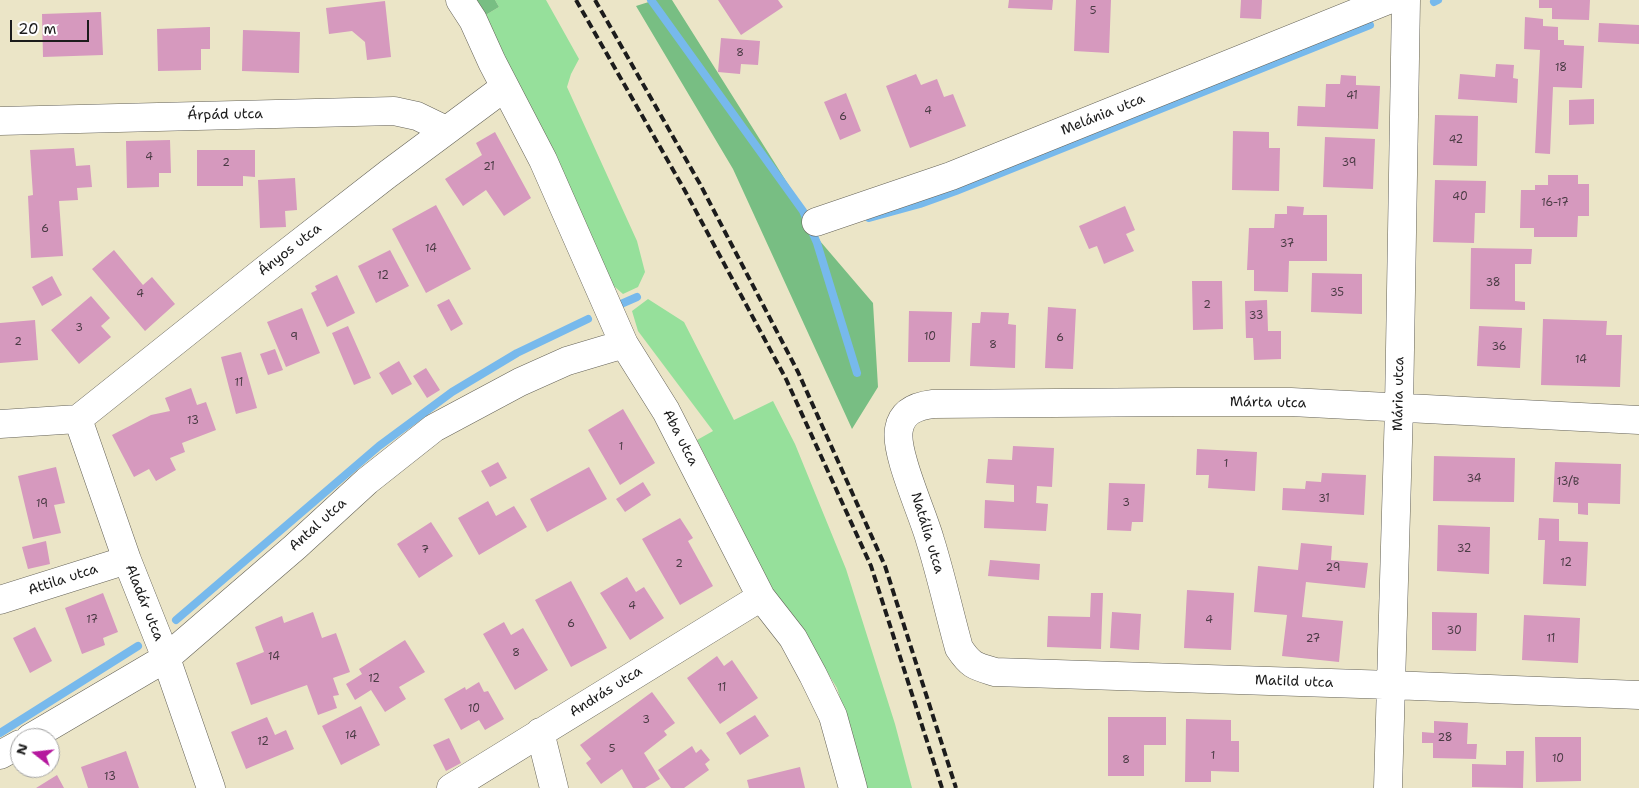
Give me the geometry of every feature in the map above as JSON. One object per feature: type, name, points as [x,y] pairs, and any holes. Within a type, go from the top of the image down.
[{"type":"street","name":"Aba utca","points":[[460,0],[473,20],[543,160],[624,344],[666,411],[761,597],[793,638],[817,683],[832,716],[853,788]]},
{"type":"street","name":"Melánia utca","points":[[816,222],[951,176],[1388,0]]},
{"type":"street","name":"Mária utca","points":[[1388,788],[1399,408],[1406,0]]},
{"type":"street","name":"Ányos utca","points":[[78,418],[266,269],[446,130],[505,87]]},
{"type":"street","name":"Árpád utca","points":[[0,121],[394,111],[417,116],[446,130]]},
{"type":"street","name":"Antal utca","points":[[47,728],[166,658],[367,481],[434,428],[520,382],[567,361],[624,344]]},
{"type":"street","name":"Márta utca","points":[[902,420],[909,411],[932,404],[1175,402],[1291,402],[1639,420]]},
{"type":"street","points":[[0,424],[78,418]]},
{"type":"street","name":"Aladár utca","points":[[78,418],[127,560],[166,658],[211,788]]},
{"type":"street","name":"Natália utca","points":[[902,420],[898,430],[899,449],[930,538],[959,648]]},
{"type":"street","name":"Attila utca","points":[[0,600],[127,560]]},
{"type":"street","name":"András utca","points":[[451,788],[761,597]]},
{"type":"street","name":"Matild utca","points":[[959,648],[966,659],[974,666],[995,672],[1639,695]]},
{"type":"street","points":[[540,732],[554,788]]},
{"type":"green space","points":[[467,0],[495,0],[499,7],[479,19]]},
{"type":"green space","points":[[495,0],[546,0],[579,59],[567,87],[637,241],[645,272],[638,287],[623,294],[607,280],[479,19],[499,7]]},
{"type":"green space","points":[[655,0],[672,0],[805,211],[820,241],[873,303],[878,387],[852,429],[733,169],[636,6]]},
{"type":"green space","points":[[648,299],[684,322],[734,420],[773,401],[795,444],[846,569],[895,724],[912,788],[863,788],[853,740],[837,688],[804,635],[770,589],[738,520],[697,440],[713,431],[638,331],[632,311]]},
{"type":"building","points":[[718,0],[778,0],[783,7],[741,35]]},
{"type":"building","points":[[1009,0],[1053,0],[1052,10],[1008,8]]},
{"type":"building","points":[[1076,0],[1111,0],[1109,53],[1074,51]]},
{"type":"building","points":[[1241,0],[1262,0],[1261,19],[1240,18]]},
{"type":"building","points":[[1539,0],[1590,0],[1589,20],[1552,19],[1552,8],[1539,8]]},
{"type":"building","points":[[385,1],[391,57],[367,60],[365,42],[352,31],[329,34],[326,8]]},
{"type":"building","points":[[101,12],[103,55],[43,57],[42,14]]},
{"type":"building","points":[[1525,17],[1543,19],[1543,26],[1558,27],[1558,40],[1564,40],[1564,45],[1584,46],[1582,88],[1553,87],[1550,154],[1535,153],[1540,50],[1524,49]]},
{"type":"building","points":[[1599,23],[1639,25],[1639,44],[1598,42]]},
{"type":"building","points":[[210,27],[210,49],[201,49],[201,70],[158,71],[157,29]]},
{"type":"building","points":[[243,30],[300,32],[299,73],[242,71]]},
{"type":"building","points":[[721,38],[760,41],[758,65],[741,64],[740,74],[718,72]]},
{"type":"building","points":[[1496,64],[1514,65],[1513,78],[1518,79],[1517,103],[1458,99],[1460,74],[1495,77]]},
{"type":"building","points":[[916,74],[921,85],[937,79],[944,97],[953,94],[966,126],[910,148],[886,86]]},
{"type":"building","points":[[1341,75],[1356,76],[1356,85],[1380,86],[1378,129],[1297,126],[1298,106],[1325,107],[1326,84],[1340,84]]},
{"type":"building","points":[[846,93],[861,131],[840,140],[824,102]]},
{"type":"building","points":[[1594,99],[1594,124],[1569,125],[1569,100]]},
{"type":"building","points":[[1435,115],[1478,116],[1477,166],[1433,165]]},
{"type":"building","points":[[1233,131],[1269,132],[1269,148],[1280,148],[1279,191],[1232,190]]},
{"type":"building","points":[[495,132],[531,198],[504,216],[486,190],[463,206],[445,179],[482,155],[476,143]]},
{"type":"building","points":[[1325,137],[1375,139],[1373,189],[1323,187]]},
{"type":"building","points":[[170,140],[171,173],[159,173],[159,187],[127,188],[126,141]]},
{"type":"building","points":[[74,148],[76,166],[90,165],[92,187],[77,188],[78,200],[59,201],[63,256],[31,258],[28,196],[33,195],[30,150]]},
{"type":"building","points":[[197,150],[255,150],[255,177],[243,176],[243,186],[197,186]]},
{"type":"building","points":[[1548,175],[1578,175],[1578,184],[1589,184],[1589,216],[1578,216],[1577,237],[1534,237],[1534,228],[1520,228],[1521,190],[1535,190],[1535,185],[1548,185]]},
{"type":"building","points":[[295,178],[297,210],[285,211],[286,227],[260,228],[258,180]]},
{"type":"building","points":[[1435,180],[1486,181],[1485,213],[1475,213],[1474,243],[1433,242]]},
{"type":"building","points":[[436,205],[471,269],[426,293],[392,229]]},
{"type":"building","points":[[1125,206],[1135,230],[1126,234],[1134,251],[1104,264],[1097,246],[1089,249],[1079,226]]},
{"type":"building","points":[[1287,206],[1304,207],[1303,215],[1327,215],[1327,261],[1289,261],[1288,292],[1254,291],[1254,270],[1247,270],[1249,228],[1274,228],[1275,214],[1287,214]]},
{"type":"building","points":[[1471,248],[1532,249],[1531,264],[1515,264],[1515,301],[1525,302],[1525,310],[1470,309]]},
{"type":"building","points":[[114,250],[143,285],[152,277],[175,304],[145,331],[92,269]]},
{"type":"building","points":[[390,250],[409,286],[376,303],[358,266]]},
{"type":"building","points":[[1312,273],[1362,274],[1362,314],[1311,312]]},
{"type":"building","points":[[337,275],[355,313],[327,327],[311,293],[317,290],[315,286]]},
{"type":"building","points":[[52,276],[62,295],[42,306],[32,287]]},
{"type":"building","points":[[1192,281],[1222,281],[1223,329],[1193,330]]},
{"type":"building","points":[[91,296],[110,318],[101,326],[111,337],[79,364],[51,330]]},
{"type":"building","points":[[449,299],[463,324],[451,331],[437,305]]},
{"type":"building","points":[[1267,300],[1268,331],[1281,331],[1281,359],[1254,360],[1253,338],[1246,338],[1245,301]]},
{"type":"building","points":[[1048,307],[1076,309],[1073,369],[1045,368]]},
{"type":"building","points":[[302,308],[320,353],[286,367],[267,322]]},
{"type":"building","points":[[909,311],[952,312],[950,362],[908,362]]},
{"type":"building","points":[[981,312],[1009,313],[1008,324],[1016,325],[1015,368],[970,366],[972,323],[980,323]]},
{"type":"building","points":[[1543,319],[1607,321],[1606,335],[1622,335],[1620,387],[1541,385]]},
{"type":"building","points":[[35,320],[38,360],[0,363],[0,323]]},
{"type":"building","points":[[348,326],[371,378],[354,385],[332,333]]},
{"type":"building","points":[[1479,326],[1522,328],[1520,368],[1477,366]]},
{"type":"building","points":[[275,349],[283,370],[268,375],[260,354]]},
{"type":"building","points":[[241,352],[257,408],[236,414],[221,357]]},
{"type":"building","points":[[399,361],[412,384],[392,395],[379,373]]},
{"type":"building","points":[[426,368],[440,390],[427,398],[413,376]]},
{"type":"building","points":[[191,388],[197,405],[206,402],[216,430],[182,443],[185,452],[170,458],[176,470],[156,481],[149,469],[134,477],[112,435],[151,415],[170,411],[165,398]]},
{"type":"building","points":[[623,409],[655,463],[620,485],[588,430]]},
{"type":"building","points":[[1013,446],[1054,448],[1052,487],[1037,486],[1036,503],[1048,504],[1046,531],[984,528],[985,500],[1014,502],[1014,485],[986,483],[988,459],[1012,460]]},
{"type":"building","points":[[1197,449],[1257,452],[1255,491],[1208,488],[1209,475],[1196,475]]},
{"type":"building","points":[[1434,456],[1515,458],[1514,502],[1433,501]]},
{"type":"building","points":[[498,462],[507,478],[490,487],[481,471]]},
{"type":"building","points":[[1555,462],[1621,464],[1620,504],[1588,503],[1588,515],[1578,514],[1578,503],[1553,502]]},
{"type":"building","points":[[56,467],[65,503],[54,505],[61,533],[33,539],[18,476]]},
{"type":"building","points":[[589,467],[607,499],[547,532],[530,499]]},
{"type":"building","points":[[1322,473],[1366,475],[1364,515],[1282,510],[1283,488],[1305,489],[1306,481],[1321,482]]},
{"type":"building","points":[[643,482],[651,495],[625,512],[616,499]]},
{"type":"building","points":[[1109,483],[1145,484],[1143,522],[1132,522],[1131,531],[1107,530]]},
{"type":"building","points":[[488,501],[496,516],[514,506],[527,527],[479,555],[458,518]]},
{"type":"building","points":[[680,518],[693,538],[688,541],[713,586],[680,605],[642,539]]},
{"type":"building","points":[[1539,518],[1559,519],[1559,541],[1588,542],[1586,586],[1543,584],[1545,540],[1538,540]]},
{"type":"building","points":[[431,522],[453,556],[419,578],[397,544]]},
{"type":"building","points":[[1438,525],[1490,527],[1489,574],[1437,571]]},
{"type":"building","points":[[46,541],[50,564],[28,569],[22,547]]},
{"type":"building","points":[[1301,543],[1332,546],[1331,560],[1368,563],[1365,588],[1306,582],[1302,617],[1343,621],[1339,662],[1282,656],[1287,615],[1254,612],[1258,566],[1298,570]]},
{"type":"building","points":[[990,560],[1040,564],[1039,580],[988,576]]},
{"type":"building","points":[[627,577],[636,592],[644,587],[664,618],[630,640],[600,593]]},
{"type":"building","points":[[571,581],[607,648],[571,667],[535,600]]},
{"type":"building","points":[[1187,590],[1234,593],[1231,650],[1184,648]]},
{"type":"building","points":[[103,593],[118,632],[103,638],[105,645],[82,654],[65,608]]},
{"type":"building","points":[[1091,593],[1103,593],[1101,649],[1047,647],[1048,616],[1090,617]]},
{"type":"building","points":[[313,612],[322,638],[336,633],[350,672],[333,678],[339,695],[333,696],[337,708],[318,715],[307,685],[251,705],[236,663],[264,652],[255,627],[282,616],[284,623]]},
{"type":"building","points":[[1112,612],[1141,614],[1139,650],[1110,648]]},
{"type":"building","points":[[1432,612],[1477,613],[1476,651],[1432,650]]},
{"type":"building","points":[[1524,615],[1580,618],[1578,663],[1522,660]]},
{"type":"building","points":[[504,622],[511,635],[523,628],[548,670],[515,690],[483,634]]},
{"type":"building","points":[[35,627],[52,661],[30,673],[13,638]]},
{"type":"building","points":[[405,640],[425,672],[399,687],[406,699],[385,712],[371,690],[355,700],[346,684],[362,674],[359,669]]},
{"type":"building","points":[[717,656],[724,666],[732,660],[758,698],[720,724],[687,678]]},
{"type":"building","points":[[479,682],[484,692],[488,691],[504,719],[485,730],[479,720],[461,730],[444,699],[465,687],[466,690]]},
{"type":"building","points":[[652,692],[675,723],[664,731],[667,735],[644,753],[660,779],[645,788],[633,788],[622,769],[601,784],[586,763],[591,759],[580,745]]},
{"type":"building","points":[[361,706],[380,745],[341,765],[322,726]]},
{"type":"building","points":[[755,715],[769,736],[740,755],[726,733]]},
{"type":"building","points":[[267,717],[275,735],[286,730],[294,749],[246,769],[231,732]]},
{"type":"building","points":[[1108,717],[1166,717],[1166,745],[1144,745],[1144,776],[1108,776]]},
{"type":"building","points":[[1186,719],[1231,720],[1231,741],[1239,741],[1239,772],[1211,771],[1211,782],[1185,782]]},
{"type":"building","points":[[1434,721],[1468,723],[1467,744],[1477,744],[1476,759],[1433,758],[1433,743],[1422,743],[1422,732],[1434,733]]},
{"type":"building","points":[[1535,737],[1581,737],[1581,781],[1536,782]]},
{"type":"building","points":[[449,738],[461,763],[446,771],[433,745]]},
{"type":"building","points":[[692,746],[696,753],[701,749],[710,760],[705,764],[709,770],[684,788],[671,788],[658,770]]},
{"type":"building","points":[[126,751],[139,788],[88,788],[81,767]]},
{"type":"building","points":[[1506,751],[1524,751],[1523,788],[1472,787],[1472,764],[1506,765]]},
{"type":"building","points":[[800,767],[805,788],[749,788],[747,780]]},
{"type":"building","points":[[52,778],[59,778],[64,788],[36,788]]},
{"type":"waterway","points":[[651,0],[803,211],[817,243],[857,373]]},
{"type":"waterway","points":[[1434,2],[1438,0]]},
{"type":"waterway","points":[[869,218],[920,204],[956,191],[1370,25]]},
{"type":"waterway","points":[[621,304],[637,297]]},
{"type":"waterway","points":[[176,620],[379,446],[452,392],[517,353],[588,319]]},
{"type":"waterway","points":[[0,733],[138,646]]},
{"type":"railway","points":[[576,0],[684,189],[786,379],[871,566],[942,788]]},
{"type":"railway","points":[[595,0],[700,184],[798,372],[885,566],[956,788]]}]
